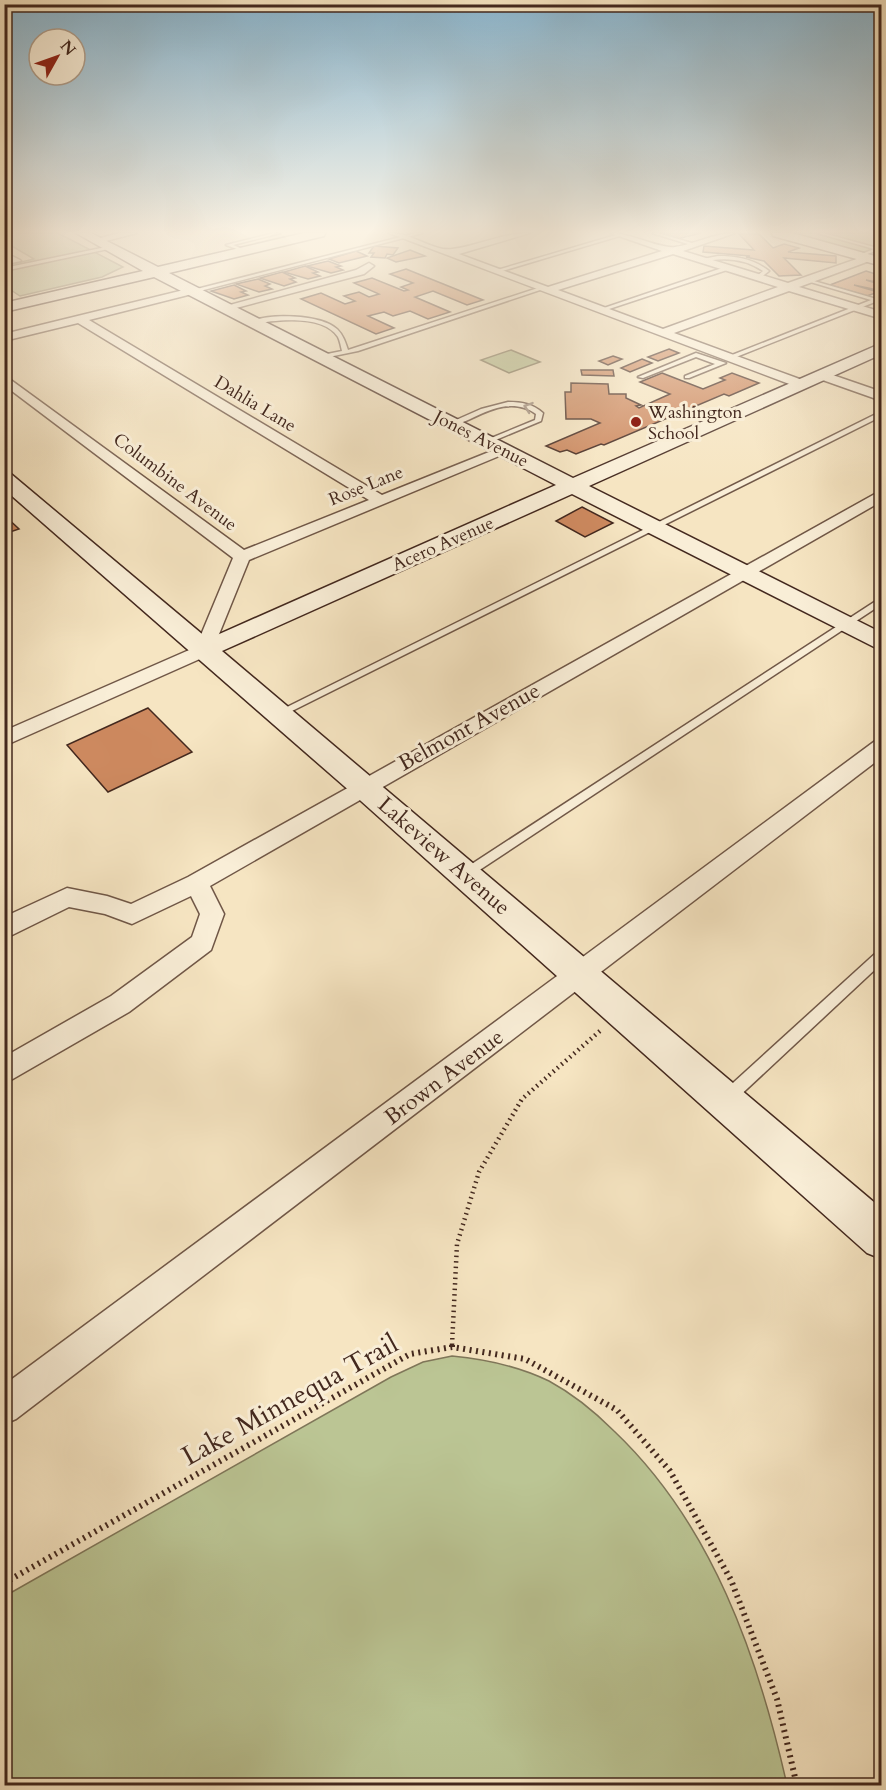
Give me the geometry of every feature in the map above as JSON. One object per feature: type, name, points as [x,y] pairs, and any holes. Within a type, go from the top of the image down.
[{"type":"street","points":[[4,338],[89,317]]},
{"type":"street","name":"Jones Avenue","points":[[241,317],[882,643]]},
{"type":"street","points":[[619,317],[727,360],[800,384]]},
{"type":"street","points":[[663,333],[708,317]]},
{"type":"street","name":"Dahlia Lane","points":[[79,319],[381,501]]},
{"type":"street","name":"Acero Avenue","points":[[4,739],[882,348]]},
{"type":"street","points":[[821,375],[882,397]]},
{"type":"street","name":"Columbine Avenue","points":[[4,379],[242,557],[204,650]]},
{"type":"street","name":"Rose Lane","points":[[242,557],[504,451]]},
{"type":"street","name":"Lakeview Avenue","points":[[4,478],[465,874],[882,1238]]},
{"type":"street","name":"Belmont Avenue","points":[[4,928],[67,897],[107,905],[132,914],[196,883],[363,786],[882,494]]},
{"type":"street","name":"Brown Avenue","points":[[4,1407],[581,975],[882,746]]},
{"type":"street","points":[[4,1072],[120,1004],[202,943],[212,914],[196,883]]},
{"type":"lane","points":[[252,322],[286,317],[316,322],[338,333],[344,341],[345,350]]},
{"type":"lane","points":[[319,357],[345,350],[356,350],[460,317]]},
{"type":"lane","points":[[687,377],[835,317]]},
{"type":"lane","points":[[641,377],[696,355],[727,360]]},
{"type":"lane","points":[[450,424],[503,404],[530,406],[540,413],[538,421],[486,442]]},
{"type":"lane","points":[[278,714],[651,526],[882,413]]},
{"type":"lane","points":[[465,874],[882,600]]},
{"type":"lane","points":[[725,1101],[882,955]]},
{"type":"path","points":[[452,1347],[457,1244],[479,1172],[522,1099],[623,1012]]},
{"type":"path","name":"Lake Minnequa Trail","points":[[4,1583],[410,1354],[452,1347],[525,1359],[617,1410],[670,1471],[731,1580],[777,1700],[796,1785]]},
{"type":"green space","points":[[511,350],[540,362],[509,373],[481,360]]},
{"type":"green space","points":[[452,1356],[502,1364],[558,1386],[599,1417],[648,1468],[678,1507],[704,1550],[726,1594],[762,1688],[787,1785],[5,1785],[5,1596],[391,1377],[423,1362]]},
{"type":"building","points":[[339,317],[369,317],[394,328],[376,334]]},
{"type":"building","points":[[669,349],[679,353],[658,361],[648,357]]},
{"type":"building","points":[[613,356],[622,359],[608,365],[599,361]]},
{"type":"building","points":[[642,359],[652,363],[630,372],[621,368]]},
{"type":"building","points":[[581,370],[613,370],[614,376],[582,375]]},
{"type":"building","points":[[662,373],[703,389],[725,380],[720,378],[732,373],[759,383],[729,396],[724,394],[604,445],[601,444],[576,454],[567,450],[560,452],[546,446],[600,423],[591,419],[566,419],[565,392],[571,392],[571,383],[608,384],[609,394],[626,394],[626,398],[641,405],[636,406],[639,408],[670,394],[640,382]]},
{"type":"building","points":[[582,507],[613,523],[585,537],[556,521]]},
{"type":"building","points":[[4,515],[19,529],[4,534]]},
{"type":"building","points":[[148,708],[192,752],[108,792],[67,745]]},
{"type":"place","name":"Washington School","points":[[636,422]]}]
